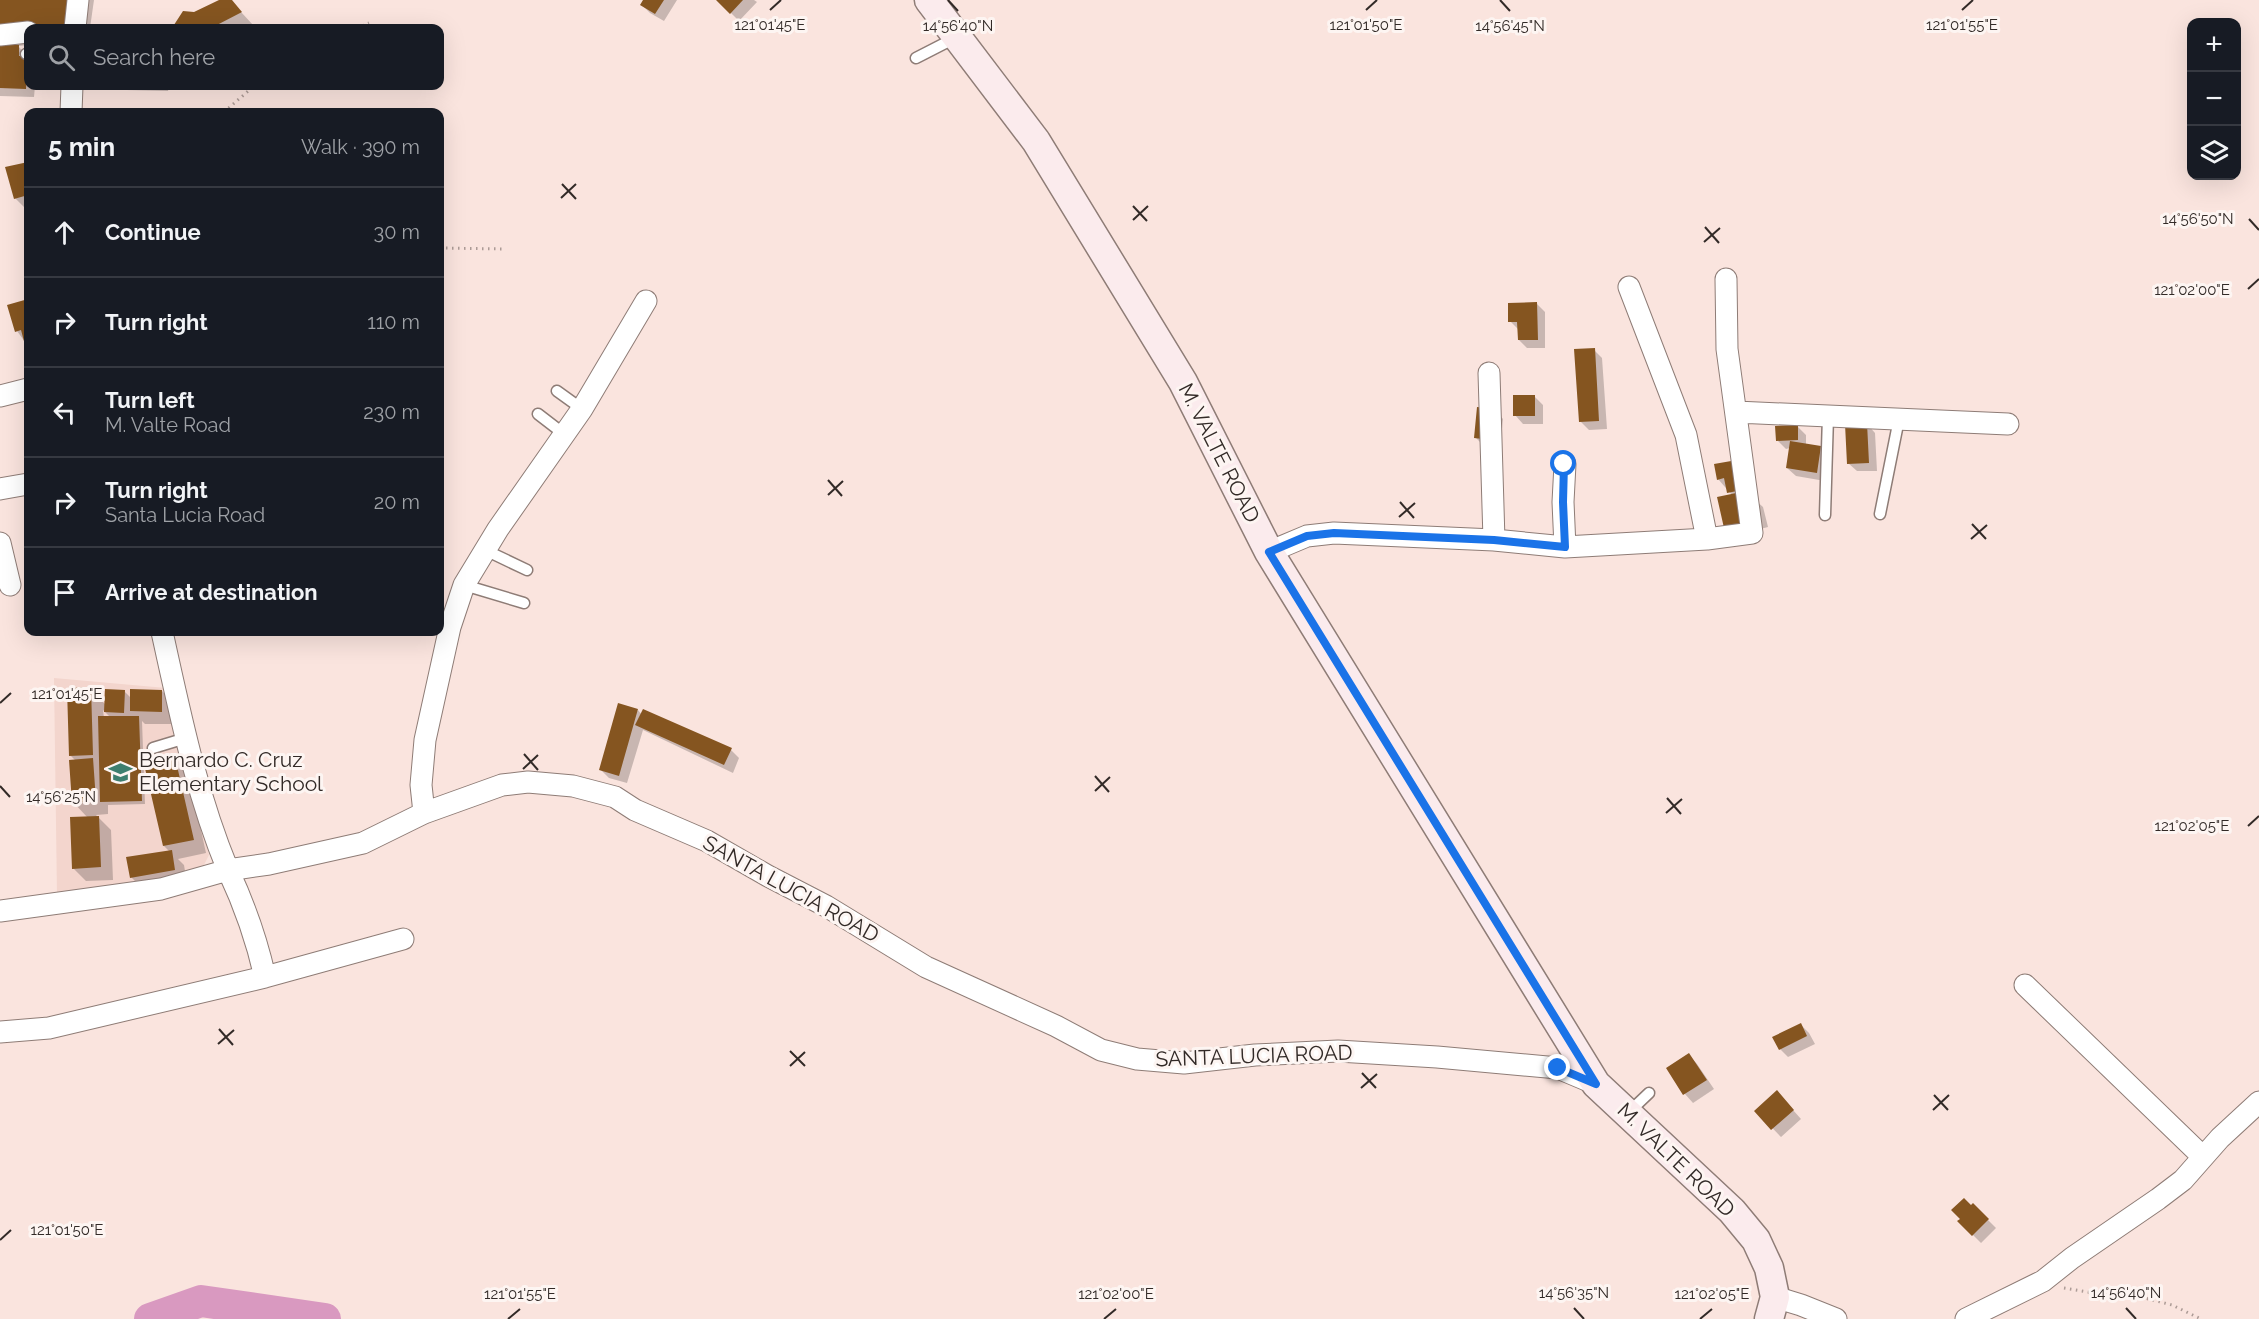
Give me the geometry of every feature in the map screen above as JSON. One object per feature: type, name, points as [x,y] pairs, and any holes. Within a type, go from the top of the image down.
[{"type":"main road","name":"M. VALTE ROAD","points":[[929,0],[1036,141],[1183,382],[1269,552],[1596,1084],[1732,1211],[1756,1240],[1769,1268],[1772,1308]]},
{"type":"street","points":[[75,24],[78,0]]},
{"type":"street","points":[[0,35],[24,32]]},
{"type":"street","points":[[71,108],[72,90]]},
{"type":"street","points":[[1269,552],[1307,536],[1334,533],[1494,540],[1565,547],[1707,539],[1752,533],[1727,349],[1726,279]]},
{"type":"street","points":[[1629,287],[1686,435],[1707,539]]},
{"type":"street","points":[[424,813],[421,785],[425,740],[450,627],[464,585],[485,550],[582,409],[646,302]]},
{"type":"street","points":[[1489,373],[1494,540]]},
{"type":"street","points":[[0,396],[24,390]]},
{"type":"street","points":[[1736,412],[2008,424]]},
{"type":"street","points":[[1564,464],[1565,547]]},
{"type":"street","points":[[0,489],[24,485]]},
{"type":"street","points":[[0,543],[10,585]]},
{"type":"street","points":[[163,636],[193,769],[213,836],[236,887],[258,948],[265,977]]},
{"type":"street","name":"SANTA LUCIA ROAD","points":[[0,911],[161,889],[228,870],[269,864],[363,843],[424,813],[502,785],[528,782],[573,786],[615,797],[634,810],[706,841],[826,906],[926,967],[1056,1026],[1101,1050],[1137,1059],[1185,1063],[1255,1055],[1338,1051],[1558,1068],[1596,1084]]},
{"type":"street","points":[[0,1032],[49,1028],[265,977],[403,939]]},
{"type":"street","points":[[2025,985],[2202,1156]]},
{"type":"street","points":[[1966,1319],[2043,1281],[2183,1180],[2202,1156],[2259,1102]]},
{"type":"street","points":[[1772,1308],[1801,1305],[1836,1319]]},
{"type":"lane","points":[[916,58],[957,37]]},
{"type":"lane","points":[[557,392],[582,409]]},
{"type":"lane","points":[[538,414],[564,434]]},
{"type":"lane","points":[[1825,515],[1828,416]]},
{"type":"lane","points":[[1880,514],[1899,419]]},
{"type":"lane","points":[[485,550],[527,570]]},
{"type":"lane","points":[[464,585],[524,603]]},
{"type":"lane","points":[[153,748],[186,738]]},
{"type":"lane","points":[[1628,1114],[1649,1093]]},
{"type":"path","points":[[229,108],[249,90]]},
{"type":"path","points":[[444,248],[504,249]]},
{"type":"path","points":[[2043,1281],[2059,1287],[2112,1296],[2133,1295],[2172,1305],[2201,1319]]},
{"type":"shaded area","name":"Bernardo C. Cruz Elementary School","points":[[54,678],[166,688],[209,855],[202,869],[174,878],[57,896]]},
{"type":"building","points":[[0,0],[75,0],[72,24],[24,24],[24,27],[0,29]]},
{"type":"building","points":[[219,0],[232,0],[242,12],[219,24],[175,24],[183,11],[194,12]]},
{"type":"building","points":[[643,0],[664,0],[655,14],[640,5]]},
{"type":"building","points":[[716,0],[743,0],[730,14]]},
{"type":"building","points":[[0,44],[19,45],[19,56],[24,56],[24,89],[0,88]]},
{"type":"building","points":[[24,163],[24,196],[14,199],[5,167]]},
{"type":"building","points":[[24,300],[24,341],[21,330],[15,332],[7,305]]},
{"type":"building","points":[[1537,302],[1538,340],[1518,340],[1517,322],[1508,322],[1508,303]]},
{"type":"building","points":[[1595,348],[1599,421],[1579,422],[1574,349]]},
{"type":"building","points":[[1513,395],[1535,395],[1535,416],[1513,416]]},
{"type":"building","points":[[1477,407],[1496,409],[1492,440],[1474,438]]},
{"type":"building","points":[[1867,423],[1869,463],[1847,464],[1845,424]]},
{"type":"building","points":[[1798,425],[1798,440],[1776,441],[1775,426]]},
{"type":"building","points":[[1790,441],[1821,446],[1817,473],[1786,468]]},
{"type":"building","points":[[1737,460],[1742,490],[1727,493],[1724,478],[1717,480],[1714,464]]},
{"type":"building","points":[[1741,492],[1760,519],[1724,528],[1717,497]]},
{"type":"building","points":[[91,687],[93,755],[69,756],[67,688]]},
{"type":"building","points":[[105,689],[125,690],[124,713],[104,712]]},
{"type":"building","points":[[130,689],[162,690],[162,712],[130,711]]},
{"type":"building","points":[[618,703],[638,709],[619,776],[599,770]]},
{"type":"building","points":[[643,709],[732,748],[724,765],[635,725]]},
{"type":"building","points":[[98,716],[139,716],[142,801],[100,802]]},
{"type":"building","points":[[175,757],[194,840],[163,846],[144,764]]},
{"type":"building","points":[[93,758],[96,801],[72,803],[69,760]]},
{"type":"building","points":[[99,816],[101,867],[72,869],[70,817]]},
{"type":"building","points":[[172,850],[175,870],[130,878],[126,857]]},
{"type":"building","points":[[1801,1023],[1807,1036],[1779,1050],[1772,1037]]},
{"type":"building","points":[[1689,1053],[1707,1080],[1683,1095],[1666,1068]]},
{"type":"building","points":[[1777,1090],[1794,1110],[1771,1130],[1754,1111]]},
{"type":"building","points":[[1964,1198],[1971,1205],[1973,1203],[1989,1219],[1972,1236],[1957,1221],[1960,1219],[1951,1210]]},
{"type":"waterway","points":[[150,1319],[201,1301],[325,1319]]},
{"type":"place","name":"Bernardo C. Cruz Elementary School","points":[[121,772]]},
{"type":"route","points":[[1558,1068],[1596,1084],[1269,552],[1307,536],[1334,533],[1494,540],[1565,547],[1563,534],[1564,464]]}]
